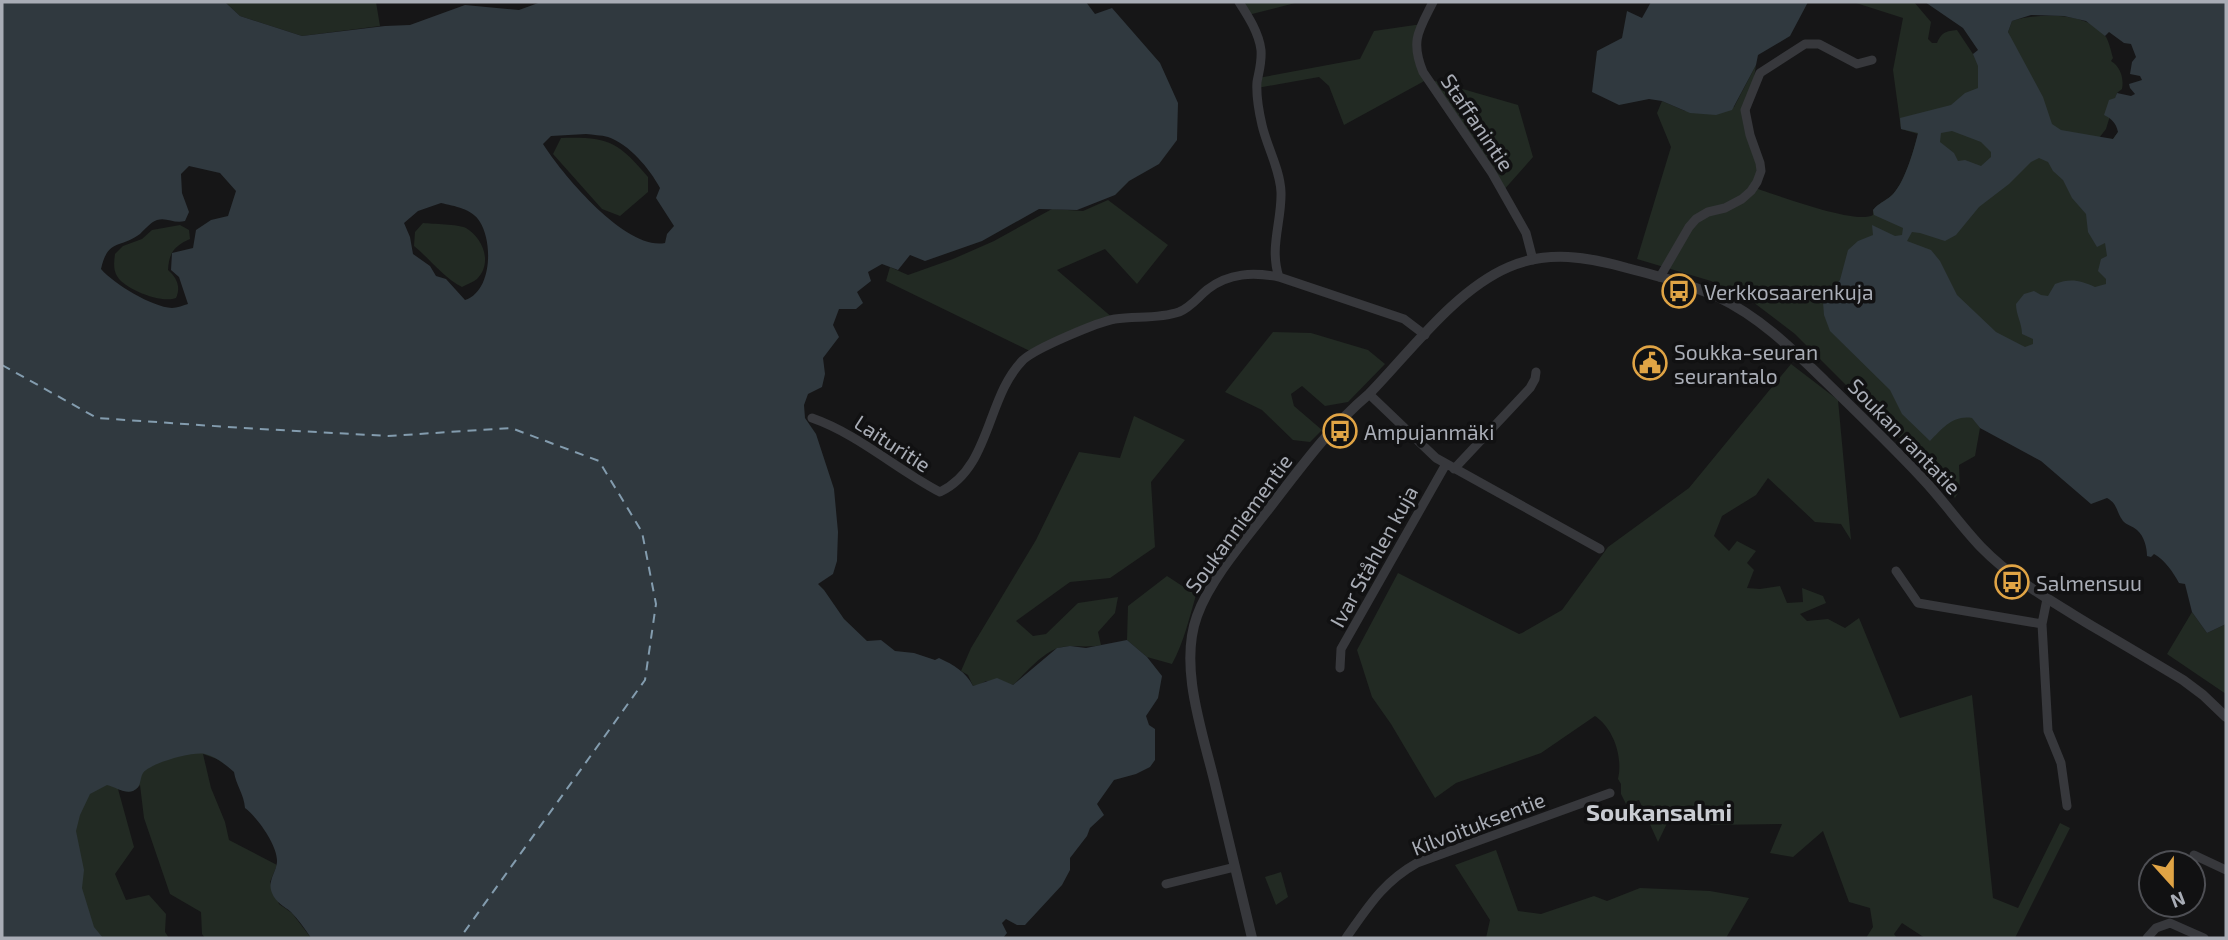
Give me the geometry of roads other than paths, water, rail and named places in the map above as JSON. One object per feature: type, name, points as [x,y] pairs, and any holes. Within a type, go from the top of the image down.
[{"type":"street","points":[[1239,2],[1248,15],[1261,47],[1258,99],[1281,190],[1275,236],[1275,266],[1279,277],[1404,319],[1425,335]]},
{"type":"street","name":"Staffanintie","points":[[1433,2],[1416,38],[1417,57],[1423,72],[1492,173],[1526,233],[1533,260]]},
{"type":"street","points":[[1660,277],[1696,219],[1742,199],[1757,182],[1761,171],[1760,163],[1745,110],[1760,73],[1805,44],[1819,44],[1857,64],[1872,60]]},
{"type":"street","name":"Soukan rantatie","points":[[1485,280],[1510,267],[1551,256],[1597,260],[1660,277],[1719,298],[1780,337],[1924,480],[1981,547],[2015,577],[2183,680],[2226,718]]},
{"type":"street","name":"Laituritie","points":[[812,418],[836,426],[909,475],[940,492],[957,481],[977,454],[1006,382],[1025,359],[1114,319],[1178,312],[1190,306],[1208,289],[1231,277],[1260,273],[1279,277]]},
{"type":"street","name":"Soukanniementie","points":[[1252,938],[1194,696],[1190,649],[1196,617],[1205,597],[1316,448],[1471,288],[1485,280]]},
{"type":"street","name":"Ivar Ståhlen kuja","points":[[1339,668],[1341,649],[1450,467],[1530,388],[1536,372]]},
{"type":"street","points":[[1369,394],[1429,453],[1600,549]]},
{"type":"street","points":[[1896,571],[1918,603],[2042,624]]},
{"type":"street","points":[[2047,599],[2042,624],[2048,731],[2061,763],[2067,806]]},
{"type":"street","name":"Kilvoituksentie","points":[[1346,938],[1383,888],[1399,873],[1417,863],[1610,793]]},
{"type":"street","points":[[2207,861],[2226,870]]},
{"type":"street","points":[[1167,884],[1235,867]]},
{"type":"street","points":[[2147,938],[2156,928],[2171,923],[2204,938]]},
{"type":"place","name":"Verkkosaarenkuja","points":[[1679,291]]},
{"type":"place","name":"Soukka-seuran seurantalo","points":[[1650,363]]},
{"type":"place","name":"Ampujanmäki","points":[[1340,431]]},
{"type":"place","name":"Salmensuu","points":[[2012,582]]},
{"type":"district","name":"Soukansalmi","points":[[1659,811]]}]
